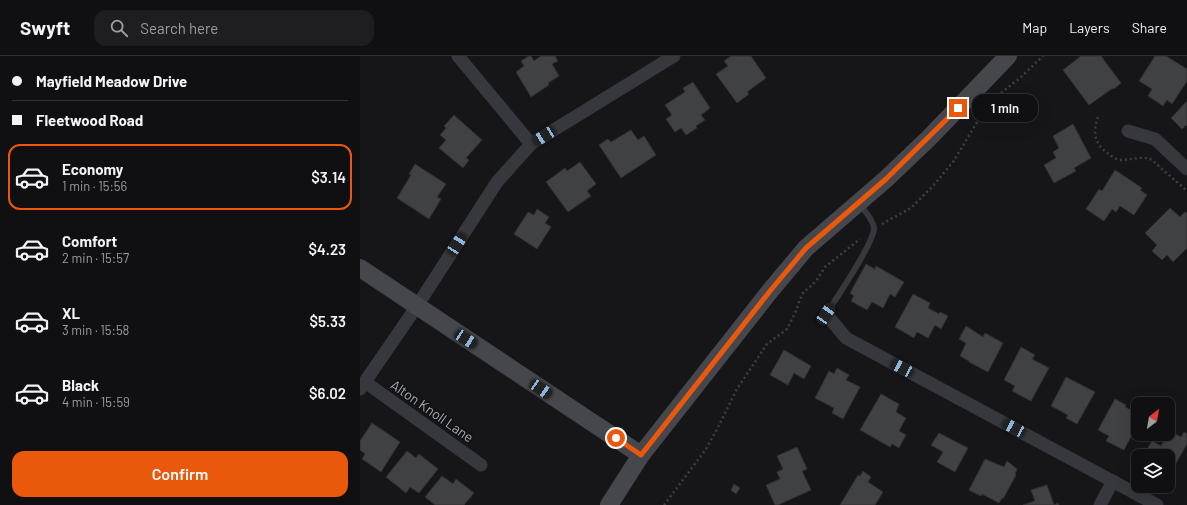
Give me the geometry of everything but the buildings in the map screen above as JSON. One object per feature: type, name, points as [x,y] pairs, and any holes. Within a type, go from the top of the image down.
[{"type":"main road","points":[[609,505],[641,455],[770,291],[806,248],[886,179],[1008,56]]},
{"type":"main road","points":[[360,268],[641,455]]},
{"type":"street","points":[[458,56],[532,144]]},
{"type":"street","points":[[362,386],[417,306],[497,182],[532,144],[674,56]]},
{"type":"street","points":[[1128,130],[1155,139],[1187,169]]},
{"type":"street","points":[[826,314],[846,338],[1157,505]]},
{"type":"street","name":"Alton Knoll Lane","points":[[362,386],[481,465]]},
{"type":"street","points":[[1100,505],[1113,481]]},
{"type":"lane","points":[[826,314],[845,286],[869,242],[874,228],[858,203]]},
{"type":"path","points":[[664,505],[706,449],[737,389],[767,344],[787,329],[802,294],[816,281],[825,267],[874,228],[910,208],[933,186],[953,162],[982,114],[1042,56]]},
{"type":"path","points":[[1098,117],[1094,127],[1095,138],[1107,153],[1120,160],[1146,157],[1152,160],[1187,191]]},
{"type":"route","points":[[616,438],[641,455],[770,291],[806,248],[886,179],[958,108]]}]
